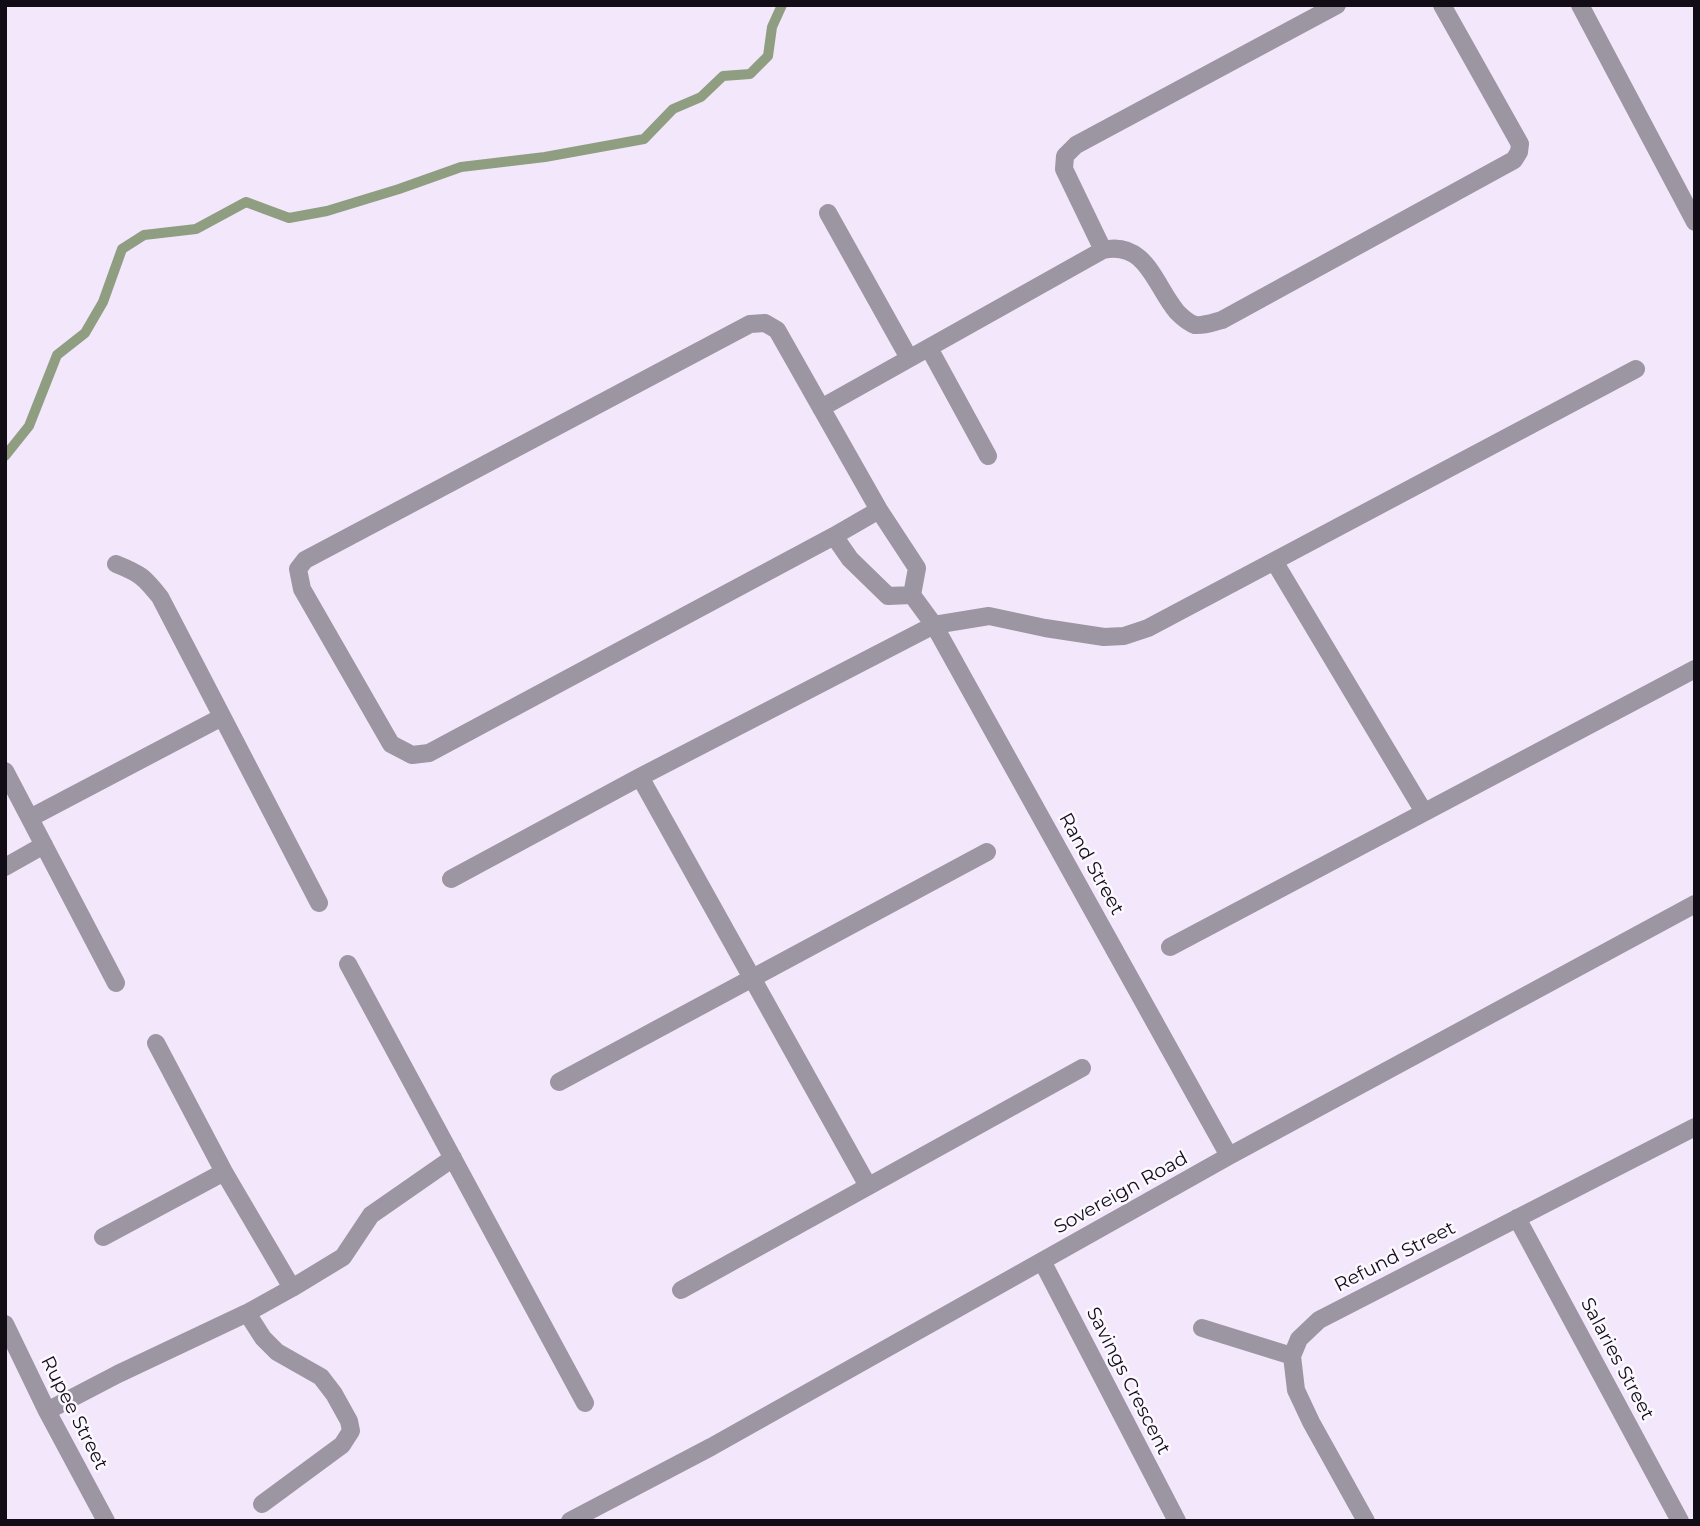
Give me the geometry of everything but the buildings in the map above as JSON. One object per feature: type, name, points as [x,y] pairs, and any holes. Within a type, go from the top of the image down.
[{"type":"street","points":[[1103,250],[1064,169],[1065,156],[1076,145],[1337,5]]},
{"type":"street","points":[[821,408],[1103,250],[1117,247],[1132,251],[1144,261],[1182,318],[1193,325],[1206,324],[1222,320],[1514,160],[1520,144],[1442,5]]},
{"type":"street","points":[[1580,5],[1695,222]]},
{"type":"street","points":[[828,213],[909,358]]},
{"type":"street","points":[[834,536],[850,559],[888,596],[912,595],[916,568],[879,510],[777,330],[765,323],[750,324],[305,560],[298,569],[302,589],[391,744],[412,755],[429,753],[879,510]]},
{"type":"street","points":[[929,348],[988,456]]},
{"type":"street","points":[[451,879],[640,777],[934,625],[989,616],[1104,637],[1124,636],[1148,628],[1636,369]]},
{"type":"street","points":[[1274,561],[1424,812]]},
{"type":"street","points":[[116,564],[144,578],[160,597],[319,903]]},
{"type":"street","name":"Rand Street","points":[[912,595],[934,625],[1229,1156]]},
{"type":"street","points":[[1170,947],[1695,669]]},
{"type":"street","points":[[30,817],[222,717]]},
{"type":"street","points":[[5,771],[116,984]]},
{"type":"street","points":[[640,777],[868,1186]]},
{"type":"street","points":[[5,867],[44,845]]},
{"type":"street","points":[[559,1082],[987,852]]},
{"type":"street","name":"Sovereign Road","points":[[570,1521],[711,1447],[1229,1156],[1695,904]]},
{"type":"street","points":[[348,964],[585,1404]]},
{"type":"street","points":[[156,1043],[224,1172],[292,1288]]},
{"type":"street","points":[[681,1290],[1082,1068]]},
{"type":"street","name":"Refund Street","points":[[1292,1356],[1299,1339],[1319,1320],[1695,1127]]},
{"type":"street","points":[[47,1412],[118,1374],[247,1313],[343,1257],[371,1215],[453,1158]]},
{"type":"street","points":[[103,1237],[224,1172]]},
{"type":"street","name":"Salaries Street","points":[[1517,1218],[1680,1521]]},
{"type":"street","name":"Savings Crescent","points":[[1042,1261],[1177,1521]]},
{"type":"street","points":[[247,1313],[263,1338],[277,1352],[321,1377],[334,1394],[349,1421],[351,1431],[342,1444],[262,1504]]},
{"type":"street","name":"Rupee Street","points":[[5,1324],[47,1412],[106,1521]]},
{"type":"street","points":[[1202,1328],[1292,1356],[1296,1390],[1366,1521]]},
{"type":"waterway","points":[[5,456],[29,426],[57,355],[85,333],[103,302],[122,249],[144,235],[196,229],[246,202],[289,218],[327,211],[461,167],[545,157],[644,139],[673,109],[701,97],[723,76],[750,74],[768,56],[772,27],[782,5]]}]
